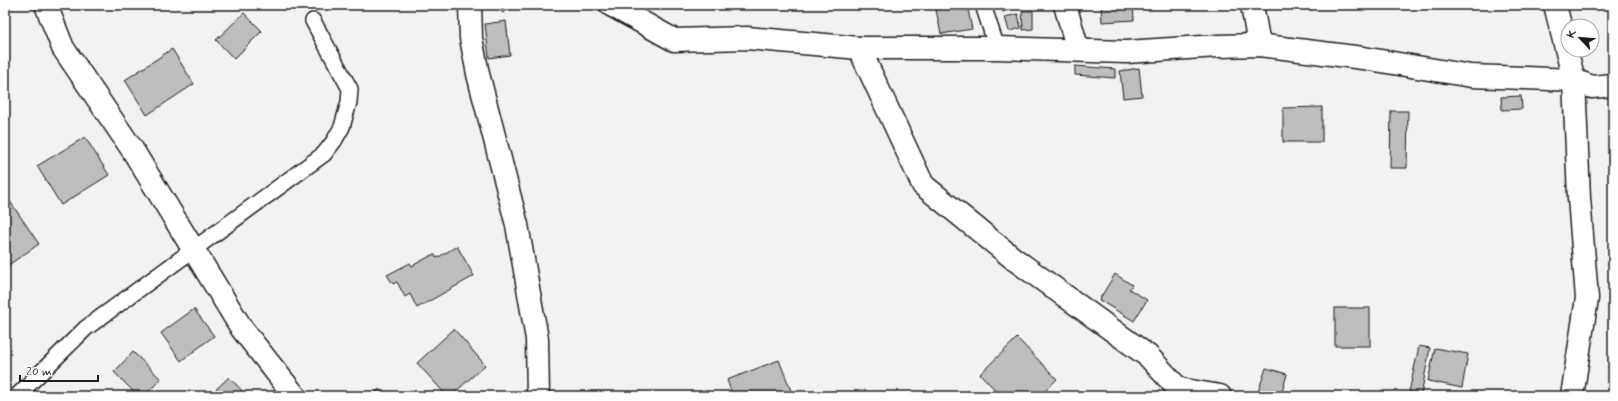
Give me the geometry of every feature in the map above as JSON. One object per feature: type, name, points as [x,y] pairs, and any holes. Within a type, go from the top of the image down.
[{"type":"street","points":[[46,5],[64,48],[132,149],[242,329],[295,396]]},
{"type":"street","points":[[470,5],[471,38],[478,74],[517,225],[537,339],[538,396]]},
{"type":"street","points":[[611,5],[674,40],[747,38],[859,48],[997,48],[1126,52],[1259,45],[1363,58],[1471,76],[1593,84]]},
{"type":"street","points":[[1065,5],[1078,50]]},
{"type":"street","points":[[1252,5],[1259,45]]},
{"type":"street","points":[[1556,5],[1593,84],[1579,198],[1586,298],[1572,396]]},
{"type":"street","points":[[859,48],[923,185],[1014,259],[1148,356],[1182,393],[1220,396]]},
{"type":"lane","points":[[983,5],[997,48]]},
{"type":"lane","points":[[17,396],[86,328],[315,161],[330,146],[342,127],[349,102],[350,89],[313,21]]},
{"type":"building","points":[[494,5],[511,5],[503,13]]},
{"type":"building","points":[[935,5],[967,5],[972,29],[941,34]]},
{"type":"building","points":[[1000,5],[1020,5],[1003,12]]},
{"type":"building","points":[[1101,5],[1133,5],[1134,20],[1102,22]]},
{"type":"building","points":[[1022,11],[1033,11],[1033,29],[1023,30]]},
{"type":"building","points":[[244,13],[262,31],[234,59],[216,40]]},
{"type":"building","points":[[1018,14],[1021,28],[1009,31],[1005,17]]},
{"type":"building","points":[[506,21],[510,55],[489,58],[485,24]]},
{"type":"building","points":[[172,49],[194,84],[147,115],[125,80]]},
{"type":"building","points":[[1075,66],[1115,69],[1115,78],[1075,75]]},
{"type":"building","points":[[1139,68],[1142,96],[1123,98],[1120,71]]},
{"type":"building","points":[[1521,96],[1522,109],[1502,110],[1501,97]]},
{"type":"building","points":[[1322,107],[1322,142],[1283,142],[1283,108]]},
{"type":"building","points":[[1391,111],[1408,111],[1407,168],[1390,168]]},
{"type":"building","points":[[85,137],[109,175],[61,205],[37,166]]},
{"type":"building","points":[[5,194],[39,244],[7,266],[5,263]]},
{"type":"building","points":[[457,246],[474,276],[417,308],[410,294],[405,297],[397,282],[393,284],[387,275],[410,263],[412,266],[434,254],[437,258]]},
{"type":"building","points":[[1115,274],[1132,285],[1129,289],[1147,300],[1134,321],[1099,300]]},
{"type":"building","points":[[1335,308],[1370,308],[1370,346],[1335,346]]},
{"type":"building","points":[[194,309],[214,336],[181,361],[161,333]]},
{"type":"building","points":[[454,329],[485,365],[451,396],[447,396],[417,363]]},
{"type":"building","points":[[1017,338],[1057,379],[1040,396],[1001,396],[980,374]]},
{"type":"building","points":[[1419,346],[1430,348],[1421,395],[1409,392]]},
{"type":"building","points":[[1435,348],[1468,354],[1462,388],[1428,381]]},
{"type":"building","points":[[133,352],[161,379],[144,396],[138,396],[114,372]]},
{"type":"building","points":[[779,360],[793,396],[733,396],[727,380]]},
{"type":"building","points":[[1266,368],[1287,374],[1281,396],[1257,395]]},
{"type":"building","points":[[229,377],[247,396],[209,396]]},
{"type":"building","points":[[379,389],[386,396],[372,396]]}]
